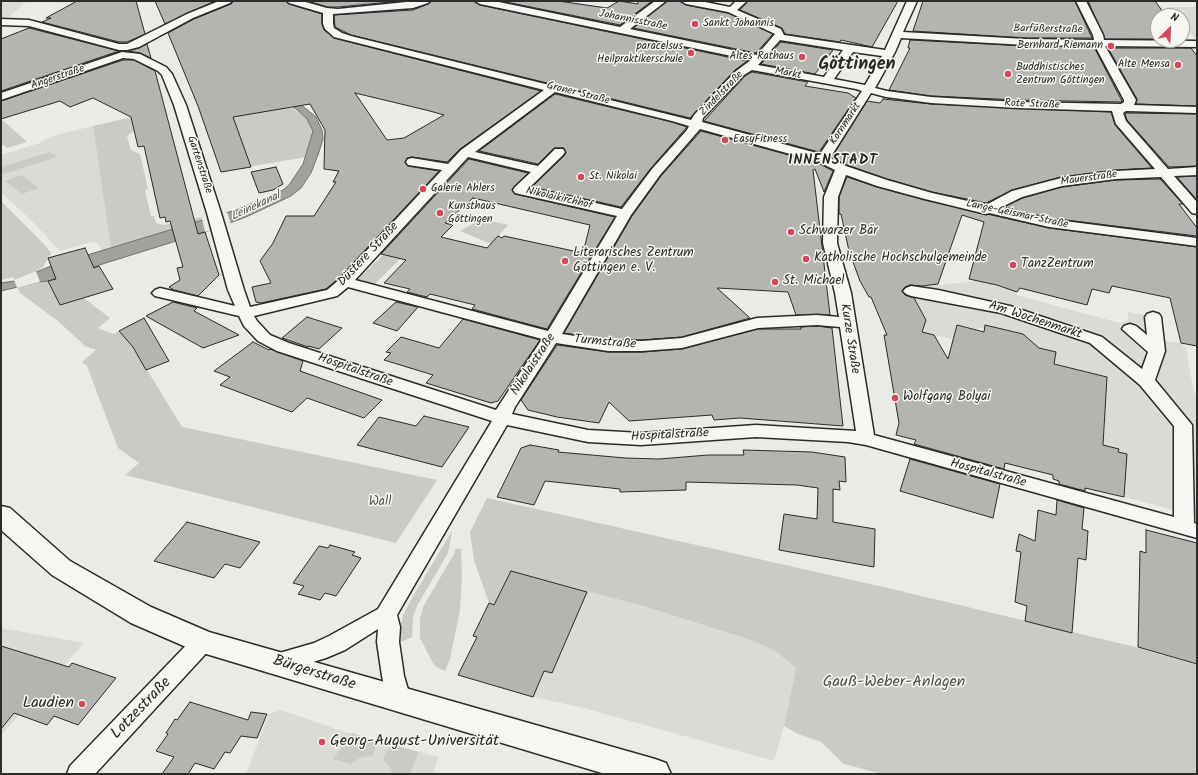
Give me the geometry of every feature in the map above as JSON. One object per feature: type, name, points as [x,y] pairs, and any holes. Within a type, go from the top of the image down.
[{"type":"main road","name":"Bürgerstraße","points":[[1,516],[61,568],[141,615],[203,642],[655,774]]},
{"type":"street","name":"Angerstraße","points":[[1,97],[89,68],[116,52],[135,45],[190,16],[227,1]]},
{"type":"street","points":[[292,1],[328,11],[346,12],[413,5],[425,1]]},
{"type":"street","name":"Johannisstraße","points":[[480,1],[759,59]]},
{"type":"street","points":[[622,30],[661,1]]},
{"type":"street","points":[[686,1],[736,6],[736,13],[777,34],[833,47],[888,54]]},
{"type":"street","name":"Kornmarkt","points":[[823,159],[868,90],[898,35],[912,1]]},
{"type":"street","points":[[1081,1],[1098,35],[1100,48],[1130,100],[1126,107],[1117,112],[1120,122],[1197,210]]},
{"type":"street","name":"Groner Straße","points":[[328,11],[330,29],[342,37],[554,88],[695,124],[823,159],[842,169]]},
{"type":"street","name":"Gartenstraße","points":[[1,22],[28,23],[116,52],[136,56],[162,69],[167,74],[180,105],[217,222],[236,290],[245,313]]},
{"type":"street","name":"Zindelstraße","points":[[695,124],[698,117],[735,78],[759,59],[777,34]]},
{"type":"street","name":"Barfüßerstraße","points":[[898,35],[1026,42],[1197,44]]},
{"type":"street","points":[[827,81],[850,48]]},
{"type":"street","name":"Markt","points":[[750,67],[868,90]]},
{"type":"street","name":"Düstere Straße","points":[[245,313],[332,293],[345,282],[465,153],[554,88]]},
{"type":"street","name":"Rote Straße","points":[[868,90],[903,97],[1018,105],[1197,110]]},
{"type":"street","name":"Nikolaistraße","points":[[277,663],[318,651],[337,643],[386,615],[502,418],[506,408],[552,337],[625,214],[656,172],[693,131],[695,124]]},
{"type":"street","name":"Nikolaikirchhof","points":[[559,152],[520,190],[625,214]]},
{"type":"street","name":"Nikolaikirchhof","points":[[465,153],[540,170]]},
{"type":"street","points":[[412,162],[450,168]]},
{"type":"street","name":"Lange-Geismar-Straße","points":[[842,169],[882,183],[986,210],[1070,227],[1197,242]]},
{"type":"street","name":"Kurze Straße","points":[[842,169],[831,197],[830,243],[843,292],[846,323],[866,439]]},
{"type":"street","name":"Mauerstraße","points":[[986,210],[1017,194],[1061,182],[1087,178],[1197,171]]},
{"type":"street","name":"Turmstraße","points":[[345,282],[552,337],[608,346],[655,346],[682,343],[757,323],[817,320],[846,323]]},
{"type":"street","name":"Am Wochenmarkt","points":[[911,291],[1005,309],[1096,340],[1146,381],[1183,425],[1191,529]]},
{"type":"street","points":[[160,293],[245,313]]},
{"type":"street","name":"Hospitalstraße","points":[[245,313],[256,331],[273,343],[397,385],[502,418],[588,436],[641,439],[756,431],[848,436],[866,439],[1191,529]]},
{"type":"street","points":[[1146,381],[1157,351],[1153,317]]},
{"type":"street","points":[[1130,329],[1157,351]]},
{"type":"street","points":[[386,615],[389,628],[388,642],[393,676],[399,700]]},
{"type":"street","name":"Lotzestraße","points":[[79,774],[203,642]]},
{"type":"shaded area","points":[[1,1],[27,1],[8,18],[1,18]]},
{"type":"shaded area","points":[[1167,7],[1197,7],[1197,40],[1190,33],[1190,8]]},
{"type":"shaded area","points":[[93,126],[111,249],[103,251],[97,243],[92,242],[60,251],[34,223],[1,192],[1,155],[40,143],[52,136]]},
{"type":"shaded area","points":[[978,281],[997,285],[1017,292],[1016,295],[1120,323],[1128,320],[1128,312],[1161,318],[1164,341],[1181,343],[1186,349],[1194,393],[1197,395],[1197,516],[1124,497],[1127,454],[1118,452],[1118,449],[1099,444],[1089,425],[1104,429],[1105,423],[1089,420],[1090,412],[1105,415],[1106,408],[1091,404],[1106,394],[1107,377],[1054,364],[1023,334],[986,325],[985,327],[975,329],[957,325],[953,339],[922,332],[926,320],[909,288]]},
{"type":"shaded area","points":[[511,571],[643,606],[754,641],[775,651],[796,668],[784,726],[774,761],[580,707],[533,697],[480,638],[473,636],[489,603],[496,605],[500,597],[498,597]]},
{"type":"shaded area","points":[[1,628],[84,643],[1,735]]},
{"type":"shaded area","name":"Georg-August-Universität","points":[[281,710],[345,732],[438,757],[433,774],[246,774],[269,714]]},
{"type":"green space","points":[[281,100],[307,119],[313,131],[306,157],[247,167],[229,118]]},
{"type":"green space","points":[[132,117],[135,130],[127,136],[131,150],[140,154],[148,189],[145,190],[151,216],[154,216],[156,223],[164,225],[202,217],[203,220],[111,249],[93,126]]},
{"type":"green space","points":[[1,119],[27,142],[7,148],[1,143]]},
{"type":"green space","points":[[50,152],[57,157],[1,175],[1,167]]},
{"type":"green space","points":[[22,175],[39,188],[22,194],[5,181]]},
{"type":"green space","name":"Wall","points":[[1,201],[51,253],[43,267],[36,271],[40,282],[48,281],[60,305],[84,298],[110,318],[98,328],[114,334],[119,331],[133,347],[182,427],[437,480],[396,543],[125,475],[139,463],[118,448],[87,366],[82,362],[96,350],[85,346],[59,322],[20,293],[13,277],[1,280]]},
{"type":"green space","points":[[481,219],[508,225],[491,244],[460,231]]},
{"type":"green space","points":[[383,255],[400,259],[374,285],[356,281]]},
{"type":"green space","name":"Gauß-Weber-Anlagen","points":[[487,498],[888,588],[1131,646],[1197,665],[1197,774],[882,774],[844,764],[821,742],[798,734],[784,726],[796,668],[775,651],[754,641],[643,606],[511,571],[498,596],[500,597],[496,605],[489,603],[474,560],[470,532]]},
{"type":"green space","points":[[452,531],[448,553],[417,606],[413,617],[412,637],[401,642],[400,629],[403,615]]},
{"type":"green space","points":[[455,549],[461,549],[462,577],[460,610],[450,659],[445,671],[438,668],[433,663],[420,638],[420,619],[423,607],[454,554]]},
{"type":"green space","points":[[352,733],[378,741],[372,756],[360,758],[351,764],[333,759]]},
{"type":"green space","points":[[391,744],[419,752],[410,774],[392,774],[391,769],[383,759]]},
{"type":"water","name":"Leinekanal","points":[[284,3],[300,104],[316,117],[322,130],[323,139],[311,173],[301,188],[291,196],[246,217],[205,232],[48,281],[1,291],[1,283],[14,281],[51,266],[239,209],[283,190],[289,185],[303,164],[313,131],[307,119],[296,109],[278,98],[256,14]]},
{"type":"pier","points":[[227,212],[231,224],[205,232],[202,218]]},
{"type":"pier","points":[[36,271],[40,282],[17,288],[14,280]]},
{"type":"building","points":[[77,1],[136,1],[145,34],[127,42],[119,42],[42,22],[51,18],[46,18]]},
{"type":"building","points":[[155,1],[215,1],[165,24]]},
{"type":"building","points":[[234,1],[286,1],[289,4],[322,14],[322,24],[324,30],[334,38],[541,91],[460,149],[447,162],[412,157],[407,158],[405,163],[408,166],[439,171],[339,278],[326,289],[261,303],[256,302],[252,287],[271,283],[260,261],[273,243],[286,216],[314,216],[336,182],[333,182],[339,171],[324,169],[325,130],[310,104],[233,117],[251,167],[221,172],[198,106],[168,33],[194,19],[231,4]],"holes":[[[355,93],[444,115],[404,138],[387,140]]]},
{"type":"building","points":[[308,1],[401,1],[327,7]]},
{"type":"building","points":[[432,1],[474,1],[480,5],[747,61],[735,70],[690,118],[351,35],[335,27],[334,15],[413,10]]},
{"type":"building","points":[[501,1],[558,1],[607,8],[619,1],[638,4],[638,1],[652,1],[620,25]]},
{"type":"building","points":[[667,1],[680,1],[686,5],[728,13],[773,34],[756,53],[633,28]]},
{"type":"building","points":[[748,1],[898,1],[872,47],[841,40],[840,42],[785,34],[782,28],[740,10]]},
{"type":"building","points":[[923,1],[1075,1],[1092,38],[1026,38],[913,31]]},
{"type":"building","points":[[1088,1],[1155,1],[1160,8],[1150,8],[1150,39],[1105,39]]},
{"type":"building","points":[[29,28],[119,51],[1,91],[1,39]]},
{"type":"building","points":[[910,40],[1026,46],[1094,47],[1122,101],[1018,100],[931,96],[889,90],[910,48],[908,48]]},
{"type":"building","name":"Altes Rathaus","points":[[781,42],[833,50],[815,74],[761,64]]},
{"type":"building","points":[[147,44],[151,58],[140,53],[128,51],[139,48]]},
{"type":"building","points":[[1108,48],[1191,48],[1197,56],[1197,106],[1136,104],[1137,99]]},
{"type":"building","points":[[123,60],[134,60],[155,71],[198,234],[205,232],[219,275],[198,296],[174,290],[169,287],[180,280],[177,268],[183,267],[170,221],[166,222],[165,217],[160,218],[144,146],[138,147],[131,117],[93,98],[70,107],[60,101],[1,119],[1,101]]},
{"type":"building","points":[[752,72],[808,82],[805,86],[848,93],[856,98],[819,152],[704,121],[745,76]]},
{"type":"building","points":[[555,94],[672,122],[687,127],[651,168],[621,207],[532,187],[564,156],[566,153],[564,148],[554,148],[538,164],[479,151]]},
{"type":"building","points":[[883,99],[931,104],[1111,112],[1115,125],[1152,168],[1116,170],[1061,177],[1012,190],[986,203],[932,192],[887,179],[847,165],[832,157],[867,101],[880,103]]},
{"type":"building","points":[[1126,113],[1197,114],[1197,166],[1169,167],[1127,120]]},
{"type":"building","points":[[701,131],[818,163],[833,171],[824,192],[815,169],[813,170],[830,315],[796,315],[788,292],[717,288],[750,318],[682,337],[642,340],[608,340],[564,333],[632,216],[661,176]]},
{"type":"building","points":[[469,159],[528,173],[512,189],[515,194],[615,217],[547,329],[472,309],[475,305],[430,294],[427,297],[407,292],[410,289],[384,283],[406,260],[381,254]],"holes":[[[473,198],[590,225],[583,253],[504,236],[502,238],[498,236],[487,248],[441,237],[453,225],[445,223]]]},
{"type":"building","points":[[276,167],[283,184],[273,190],[259,193],[251,172]]},
{"type":"building","points":[[1197,176],[1197,200],[1177,177]]},
{"type":"building","points":[[847,177],[925,200],[1049,228],[1197,247],[1197,346],[1181,343],[1170,298],[1112,286],[1109,293],[1092,289],[1087,305],[1020,288],[1017,292],[997,285],[969,279],[984,222],[962,215],[938,284],[922,286],[910,285],[905,287],[902,291],[905,295],[914,298],[926,320],[922,332],[934,335],[948,359],[957,325],[984,332],[985,325],[1023,334],[1039,348],[1056,352],[1054,364],[1107,377],[1103,445],[1119,449],[1118,452],[1127,454],[1124,497],[1085,488],[1085,491],[1059,484],[1059,481],[1053,479],[1053,475],[1005,463],[1004,469],[914,444],[916,440],[896,435],[899,423],[884,335],[887,335],[871,297],[869,297],[860,281],[849,251],[841,214],[839,214],[839,197]]},
{"type":"building","points":[[1160,179],[1183,204],[1179,204],[1197,228],[1197,236],[1049,218],[1004,207],[1023,198],[1062,187],[1116,180]]},
{"type":"building","points":[[85,248],[94,268],[99,266],[113,289],[60,305],[48,281],[56,279],[48,258]]},
{"type":"building","points":[[173,302],[197,308],[194,311],[239,335],[203,348],[146,316]]},
{"type":"building","points":[[396,302],[418,307],[397,331],[373,323]]},
{"type":"building","points":[[307,317],[342,328],[319,349],[308,347],[282,338]]},
{"type":"building","points":[[144,318],[169,361],[146,370],[133,347],[119,331]]},
{"type":"building","points":[[463,319],[540,340],[498,401],[491,403],[426,383],[433,375],[384,360],[391,353],[386,352],[401,337],[439,348]]},
{"type":"building","points":[[817,326],[832,328],[843,426],[740,418],[714,420],[712,415],[629,421],[609,402],[599,423],[557,417],[528,410],[521,400],[557,345],[608,352],[642,352],[682,349],[758,329],[801,329],[800,327]]},
{"type":"building","points":[[253,342],[269,350],[270,349],[303,361],[300,371],[382,400],[364,418],[307,398],[292,412],[220,385],[230,377],[214,371]]},
{"type":"building","points":[[424,416],[469,427],[442,467],[357,445],[379,417],[416,426]]},
{"type":"building","points":[[530,445],[559,450],[558,452],[625,458],[659,459],[708,455],[744,455],[743,450],[812,452],[845,457],[846,482],[839,481],[840,490],[833,489],[833,522],[875,529],[874,567],[779,550],[784,514],[817,519],[818,488],[797,485],[686,482],[686,490],[620,492],[620,489],[545,481],[534,505],[497,497],[521,448]]},
{"type":"building","points":[[910,459],[1000,484],[993,518],[900,491]]},
{"type":"building","points":[[1057,500],[1084,508],[1082,529],[1088,531],[1086,560],[1078,558],[1072,633],[1025,621],[1027,606],[1015,602],[1021,552],[1016,551],[1019,534],[1035,541],[1038,510],[1056,515]]},
{"type":"building","points":[[187,522],[260,542],[240,568],[225,564],[214,578],[154,561]]},
{"type":"building","points":[[1146,530],[1197,543],[1197,664],[1138,647],[1140,551],[1146,553]]},
{"type":"building","points":[[330,545],[355,552],[352,555],[361,558],[336,596],[325,593],[320,600],[298,594],[304,586],[293,583],[319,546],[328,548]]},
{"type":"building","points":[[511,571],[587,592],[552,673],[544,671],[533,697],[458,675],[477,637],[473,636],[489,603],[494,605]]},
{"type":"building","points":[[1,646],[69,667],[72,663],[116,678],[78,725],[54,716],[47,725],[14,713],[1,729]]},
{"type":"building","points":[[190,702],[248,720],[251,712],[267,714],[257,738],[241,736],[230,753],[225,752],[214,769],[195,763],[188,774],[162,774],[174,757],[156,751],[168,734],[166,733],[175,719],[177,720]]},
{"type":"place","name":"Sankt Johannis","points":[[695,24]]},
{"type":"place","name":"Bernhard Riemann","points":[[1111,46]]},
{"type":"place","name":"paracelsus Heilpraktikerschule","points":[[691,53]]},
{"type":"place","name":"Altes Rathaus","points":[[802,57]]},
{"type":"place","name":"Alte Mensa","points":[[1178,65]]},
{"type":"place","name":"Buddhistisches Zentrum Göttingen","points":[[1008,74]]},
{"type":"place","name":"EasyFitness","points":[[725,140]]},
{"type":"place","name":"St. Nikolai","points":[[581,177]]},
{"type":"place","name":"Galerie Ahlers","points":[[423,189]]},
{"type":"place","name":"Kunsthaus Göttingen","points":[[440,213]]},
{"type":"place","name":"Schwarzer Bär","points":[[791,232]]},
{"type":"place","name":"Katholische Hochschulgemeinde","points":[[806,259]]},
{"type":"place","name":"Literarisches Zentrum Göttingen e. V.","points":[[565,261]]},
{"type":"place","name":"TanzZentrum","points":[[1013,265]]},
{"type":"place","name":"St. Michael","points":[[775,282]]},
{"type":"place","name":"Wolfgang Bolyai","points":[[895,398]]},
{"type":"place","name":"Laudien","points":[[82,704]]},
{"type":"place","name":"Georg-August-Universität","points":[[322,742]]},
{"type":"district","name":"Göttingen","points":[[857,66]]},
{"type":"district","name":"INNENSTADT","points":[[833,162]]}]
